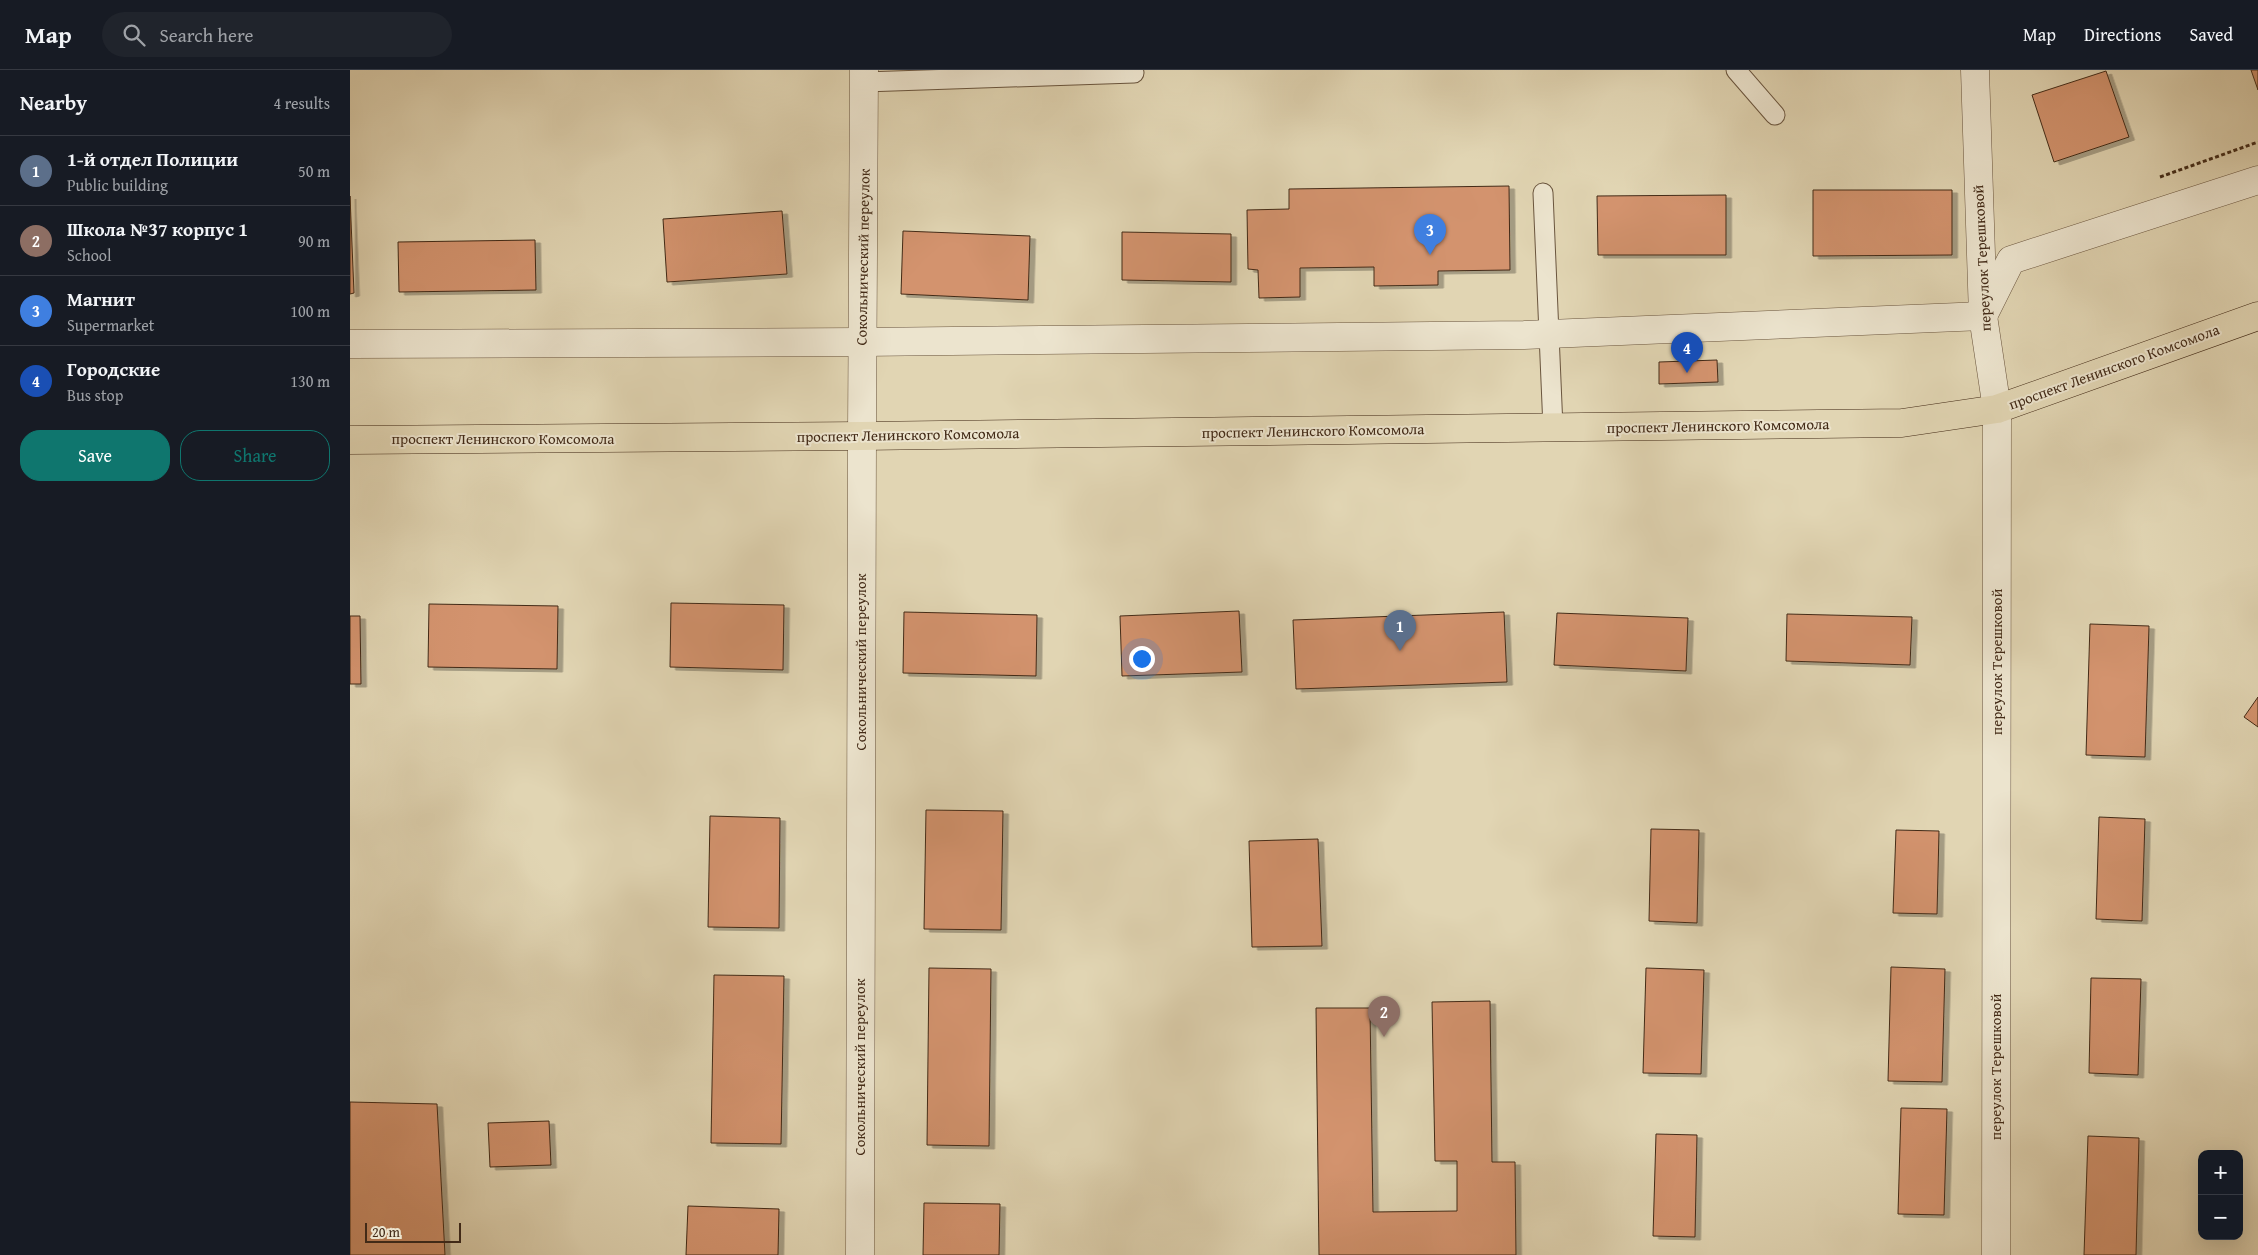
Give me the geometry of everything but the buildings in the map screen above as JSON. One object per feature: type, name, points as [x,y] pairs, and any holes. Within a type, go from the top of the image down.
[{"type":"main road","name":"проспект Ленинского Комсомола","points":[[350,440],[862,436],[1902,423],[1997,409],[2258,316]]},
{"type":"street","name":"переулок Терешковой","points":[[1975,70],[1983,316],[1997,409],[1996,1255]]},
{"type":"street","name":"Сокольнический переулок","points":[[860,1255],[864,76]]},
{"type":"street","points":[[350,344],[862,342],[1550,334],[1983,316],[2010,260],[2258,180]]},
{"type":"lane","points":[[1736,70],[1774,115]]},
{"type":"lane","points":[[864,76],[1134,73]]},
{"type":"lane","points":[[1542,193],[1554,428]]},
{"type":"place","name":"Магнит","points":[[1430,255]]},
{"type":"place","name":"Городские","points":[[1687,373]]},
{"type":"place","name":"1-й отдел Полиции","points":[[1400,651]]},
{"type":"place","name":"Школа №37 корпус 1","points":[[1384,1037]]}]
